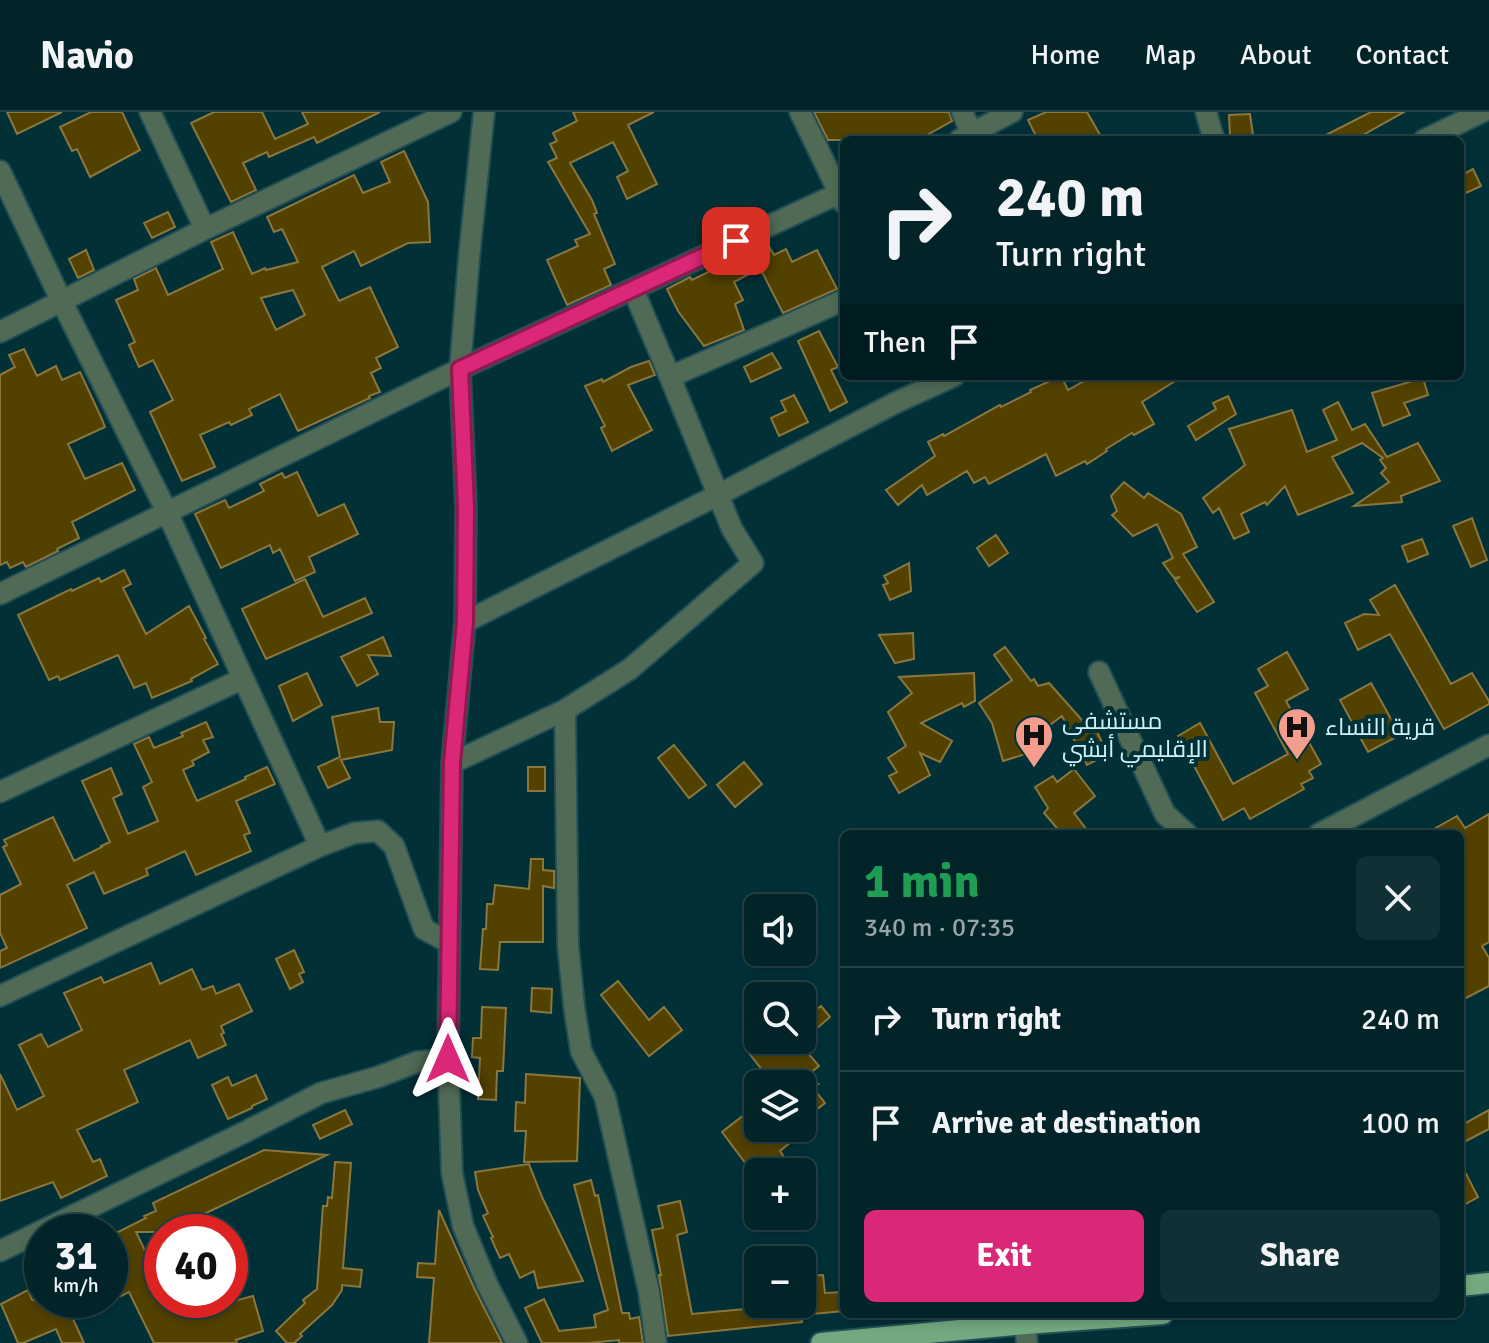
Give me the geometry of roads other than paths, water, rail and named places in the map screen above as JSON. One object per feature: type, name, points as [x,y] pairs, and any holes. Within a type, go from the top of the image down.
[{"type":"main road","points":[[1464,1286],[1489,1283]]},
{"type":"main road","points":[[821,1343],[1026,1334],[1136,1318]]},
{"type":"street","points":[[150,112],[205,229]]},
{"type":"street","points":[[0,332],[205,229],[451,112]]},
{"type":"street","points":[[484,112],[460,369],[466,507],[465,622],[452,763],[448,1059],[452,1173],[463,1226],[487,1284],[517,1343]]},
{"type":"street","points":[[800,112],[840,192]]},
{"type":"street","points":[[962,112],[968,136]]},
{"type":"street","points":[[972,136],[1012,112]]},
{"type":"street","points":[[1206,112],[1213,136]]},
{"type":"street","points":[[1432,136],[1482,112]]},
{"type":"street","points":[[0,171],[167,512],[320,846]]},
{"type":"street","points":[[0,594],[460,369],[840,197]]},
{"type":"street","points":[[452,763],[565,710],[630,669],[753,563],[732,529],[633,289]]},
{"type":"street","points":[[670,377],[840,302]]},
{"type":"street","points":[[465,622],[718,495],[895,403],[930,381]]},
{"type":"street","points":[[1099,672],[1165,814],[1183,830]]},
{"type":"street","points":[[0,792],[242,679]]},
{"type":"street","points":[[565,710],[567,933],[574,1006],[581,1051],[605,1097],[649,1292],[656,1343]]},
{"type":"street","points":[[1327,830],[1489,745]]},
{"type":"street","points":[[0,996],[320,846],[354,833],[378,831],[394,846],[424,929],[448,942]]},
{"type":"street","points":[[0,1251],[321,1093],[417,1062],[448,1059]]},
{"type":"place","name":"قرية النساء","points":[[1297,761]]},
{"type":"place","name":"مستشفى الإقليمي أبشي","points":[[1034,769]]}]
